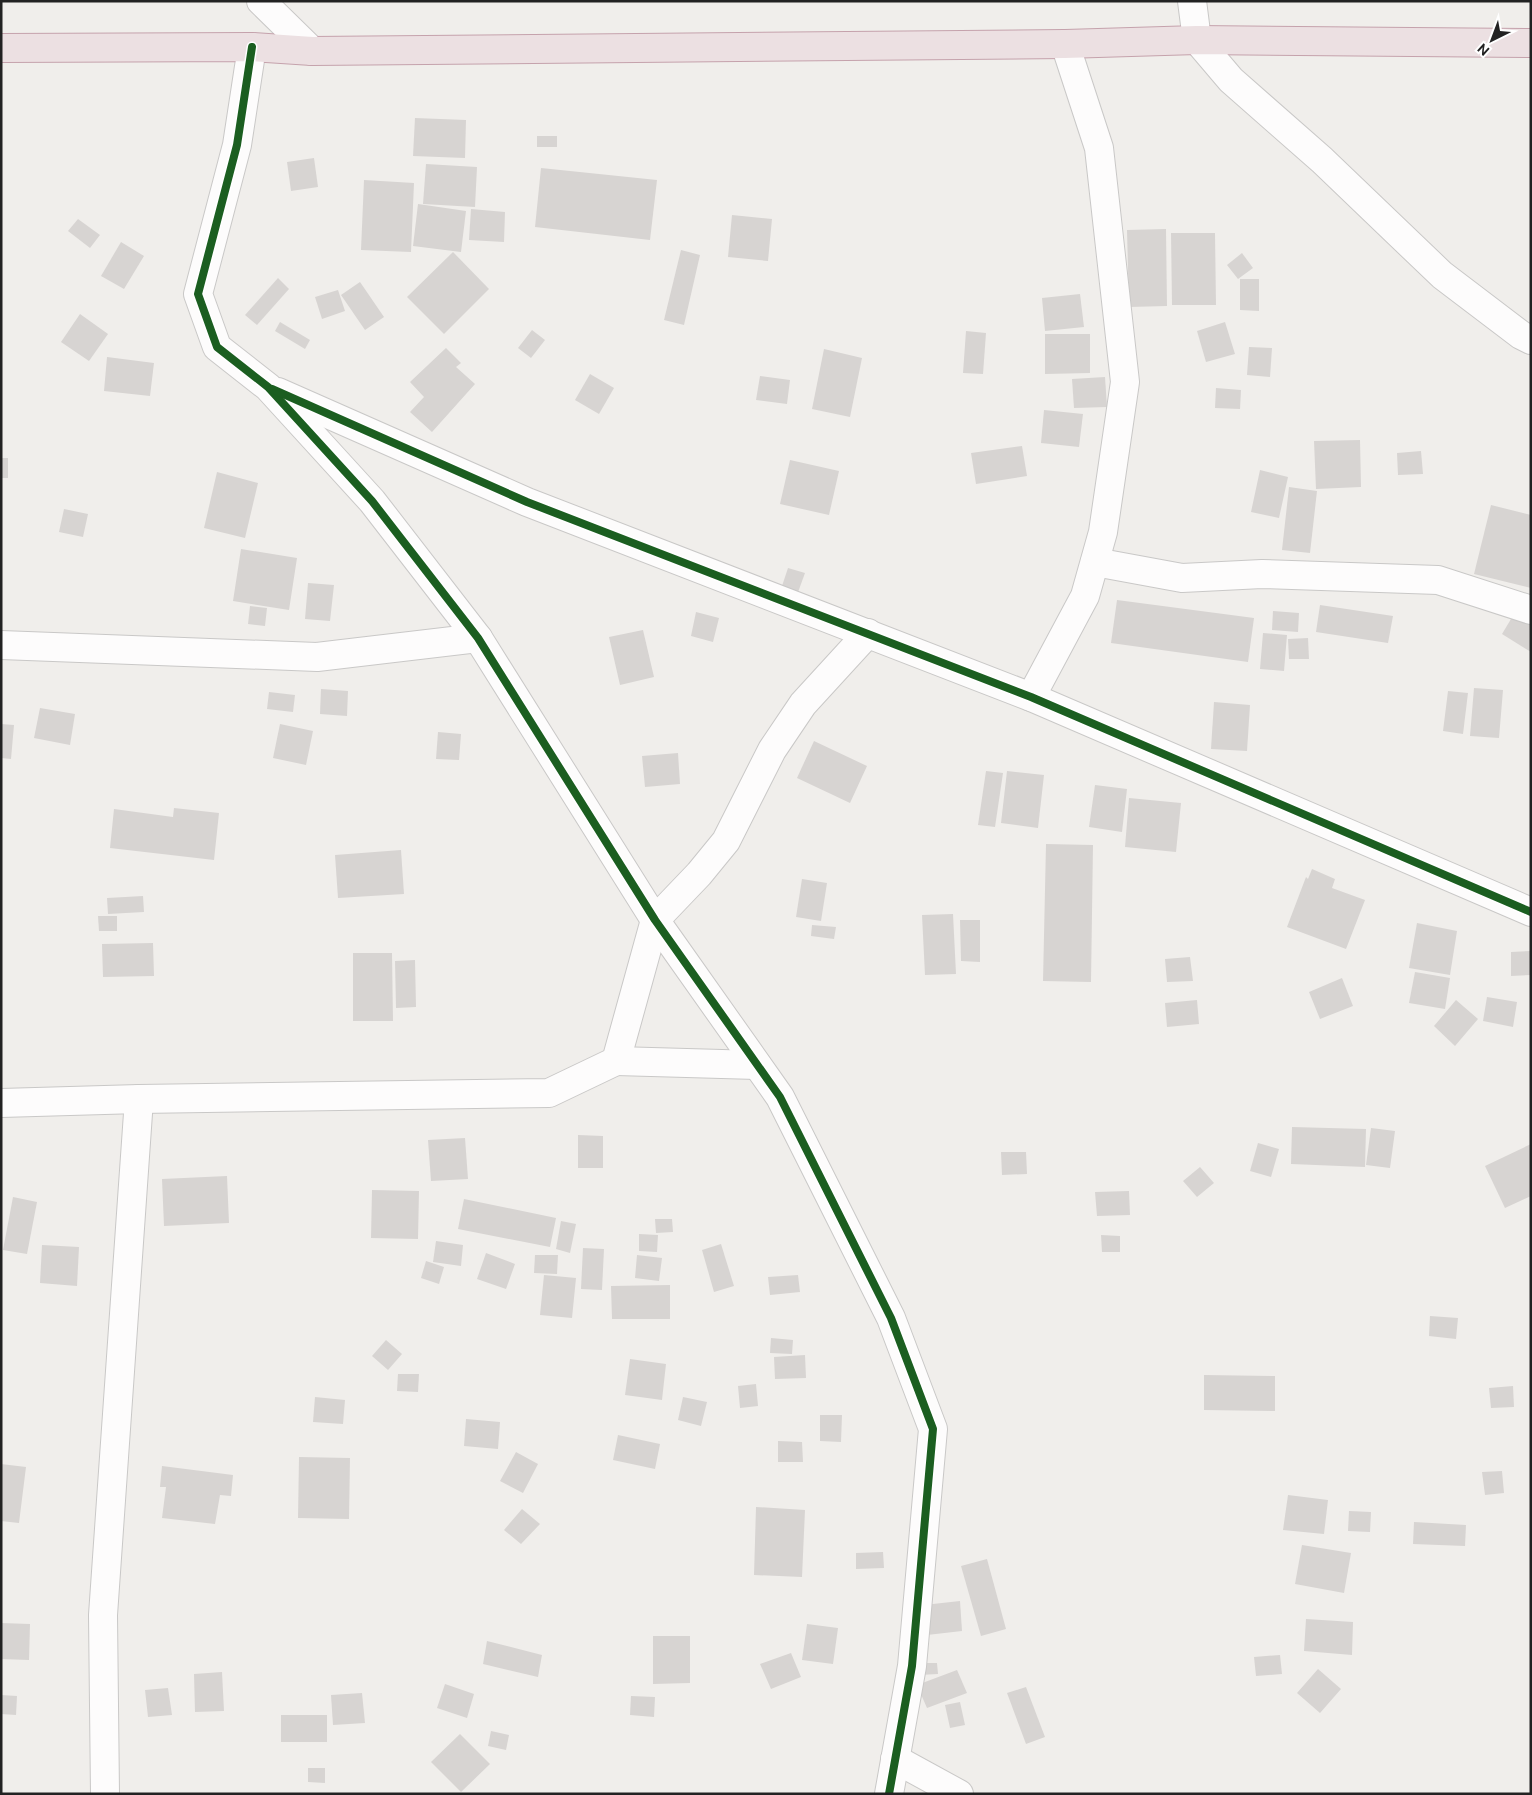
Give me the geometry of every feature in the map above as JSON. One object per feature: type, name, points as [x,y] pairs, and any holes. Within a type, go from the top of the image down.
[{"type":"highway","points":[[1,48],[252,47],[312,51],[1065,44],[1197,40],[1531,43]]},
{"type":"street","points":[[261,1],[312,51]]},
{"type":"street","points":[[1192,1],[1197,40],[1231,80],[1322,160],[1442,275],[1521,335],[1531,340]]},
{"type":"street","points":[[1031,697],[1086,596],[1103,532],[1126,382],[1099,148],[1065,44]]},
{"type":"street","points":[[252,47],[237,145],[198,294],[217,347],[268,387],[372,501],[478,638],[655,920],[780,1097],[891,1318],[932,1429],[912,1666],[889,1794]]},
{"type":"street","points":[[268,387],[528,502],[1031,697],[1531,912]]},
{"type":"street","points":[[1095,562],[1182,578],[1262,574],[1438,580],[1531,610]]},
{"type":"street","points":[[616,1060],[655,920],[699,874],[726,841],[772,750],[804,704],[868,633]]},
{"type":"street","points":[[1,645],[317,658],[478,638]]},
{"type":"street","points":[[1,1103],[549,1093],[616,1060],[757,1065]]},
{"type":"street","points":[[104,1794],[103,1615],[139,1099]]},
{"type":"street","points":[[895,1760],[959,1794]]},
{"type":"building","points":[[415,118],[466,120],[465,158],[413,156]]},
{"type":"building","points":[[537,136],[557,136],[557,147],[537,147]]},
{"type":"building","points":[[314,158],[318,187],[291,191],[287,162]]},
{"type":"building","points":[[426,164],[477,167],[475,207],[423,204]]},
{"type":"building","points":[[541,168],[657,180],[650,240],[535,227]]},
{"type":"building","points":[[364,180],[414,183],[411,252],[361,250]]},
{"type":"building","points":[[418,204],[466,211],[461,252],[413,246]]},
{"type":"building","points":[[471,209],[505,212],[504,242],[469,240]]},
{"type":"building","points":[[732,215],[772,219],[768,261],[728,257]]},
{"type":"building","points":[[78,219],[100,235],[90,248],[68,231]]},
{"type":"building","points":[[1166,229],[1167,306],[1129,307],[1127,230]]},
{"type":"building","points":[[1171,233],[1215,233],[1216,305],[1172,305]]},
{"type":"building","points":[[121,242],[144,256],[124,289],[101,276]]},
{"type":"building","points":[[681,250],[700,255],[684,325],[664,320]]},
{"type":"building","points":[[453,252],[489,289],[444,334],[407,297]]},
{"type":"building","points":[[1242,253],[1253,268],[1238,279],[1227,265]]},
{"type":"building","points":[[278,278],[289,289],[257,325],[245,315]]},
{"type":"building","points":[[1240,279],[1259,279],[1259,311],[1240,310]]},
{"type":"building","points":[[360,282],[384,317],[365,330],[341,295]]},
{"type":"building","points":[[338,290],[345,311],[322,319],[315,297]]},
{"type":"building","points":[[1080,294],[1084,327],[1045,331],[1042,298]]},
{"type":"building","points":[[80,314],[108,334],[89,361],[61,342]]},
{"type":"building","points":[[280,322],[310,340],[305,349],[275,331]]},
{"type":"building","points":[[1225,322],[1235,354],[1206,362],[1197,331]]},
{"type":"building","points":[[532,330],[545,340],[531,358],[518,348]]},
{"type":"building","points":[[966,331],[986,333],[983,374],[963,373]]},
{"type":"building","points":[[1045,334],[1090,334],[1090,373],[1045,374]]},
{"type":"building","points":[[1249,347],[1272,348],[1270,377],[1247,375]]},
{"type":"building","points":[[446,348],[461,363],[456,367],[475,384],[432,432],[410,412],[424,397],[410,382]]},
{"type":"building","points":[[824,349],[862,358],[850,417],[812,409]]},
{"type":"building","points":[[107,357],[154,363],[150,396],[104,391]]},
{"type":"building","points":[[590,374],[614,388],[599,414],[575,400]]},
{"type":"building","points":[[760,376],[790,380],[787,404],[756,400]]},
{"type":"building","points":[[1105,377],[1107,407],[1074,408],[1072,379]]},
{"type":"building","points":[[1216,388],[1241,390],[1240,409],[1215,408]]},
{"type":"building","points":[[1044,410],[1083,414],[1079,447],[1041,443]]},
{"type":"building","points":[[1360,440],[1361,487],[1316,489],[1314,441]]},
{"type":"building","points":[[1022,446],[1027,476],[976,484],[971,453]]},
{"type":"building","points":[[1421,451],[1423,474],[1398,475],[1397,453]]},
{"type":"building","points":[[1,458],[8,458],[8,478],[1,478]]},
{"type":"building","points":[[790,460],[839,471],[829,515],[780,504]]},
{"type":"building","points":[[1260,470],[1288,477],[1279,518],[1251,512]]},
{"type":"building","points":[[217,472],[258,483],[245,538],[204,528]]},
{"type":"building","points":[[1289,487],[1317,491],[1310,553],[1282,550]]},
{"type":"building","points":[[1491,505],[1531,515],[1531,588],[1474,574]]},
{"type":"building","points":[[64,509],[88,514],[83,537],[59,532]]},
{"type":"building","points":[[241,549],[297,558],[289,610],[233,601]]},
{"type":"building","points":[[788,568],[805,573],[797,595],[781,589]]},
{"type":"building","points":[[308,583],[334,585],[330,621],[305,619]]},
{"type":"building","points":[[1117,600],[1254,618],[1248,662],[1111,643]]},
{"type":"building","points":[[1320,605],[1393,616],[1388,643],[1316,632]]},
{"type":"building","points":[[250,606],[267,608],[265,626],[248,624]]},
{"type":"building","points":[[1273,611],[1299,613],[1298,632],[1272,630]]},
{"type":"building","points":[[696,612],[719,618],[713,642],[691,636]]},
{"type":"building","points":[[1514,614],[1531,624],[1531,652],[1502,634]]},
{"type":"building","points":[[643,630],[654,677],[620,685],[609,637]]},
{"type":"building","points":[[1263,633],[1287,635],[1284,671],[1260,669]]},
{"type":"building","points":[[1308,638],[1309,659],[1289,659],[1288,639]]},
{"type":"building","points":[[1474,688],[1503,690],[1499,738],[1470,736]]},
{"type":"building","points":[[321,689],[348,691],[347,716],[320,714]]},
{"type":"building","points":[[1448,691],[1468,693],[1463,734],[1443,731]]},
{"type":"building","points":[[269,692],[295,695],[293,712],[267,709]]},
{"type":"building","points":[[1214,702],[1250,705],[1247,751],[1211,749]]},
{"type":"building","points":[[40,708],[75,714],[70,745],[34,738]]},
{"type":"building","points":[[1,724],[14,725],[11,759],[1,758]]},
{"type":"building","points":[[280,724],[313,731],[306,765],[273,758]]},
{"type":"building","points":[[438,732],[461,734],[459,760],[436,759]]},
{"type":"building","points":[[814,741],[867,766],[850,803],[797,778]]},
{"type":"building","points":[[678,753],[680,784],[645,787],[642,756]]},
{"type":"building","points":[[986,771],[1003,773],[995,827],[978,825]]},
{"type":"building","points":[[1007,771],[1044,775],[1038,828],[1001,823]]},
{"type":"building","points":[[1095,785],[1127,789],[1122,832],[1089,827]]},
{"type":"building","points":[[1129,798],[1181,803],[1176,852],[1125,847]]},
{"type":"building","points":[[174,808],[219,813],[214,860],[110,848],[114,809],[173,817]]},
{"type":"building","points":[[1046,844],[1093,845],[1091,982],[1043,981]]},
{"type":"building","points":[[401,850],[404,894],[338,898],[335,855]]},
{"type":"building","points":[[1312,869],[1335,879],[1332,888],[1365,900],[1346,949],[1287,927],[1306,877],[1308,879]]},
{"type":"building","points":[[802,879],[827,883],[821,921],[796,917]]},
{"type":"building","points":[[143,896],[144,912],[108,914],[107,898]]},
{"type":"building","points":[[953,914],[956,974],[925,975],[922,915]]},
{"type":"building","points":[[98,916],[117,916],[117,931],[99,931]]},
{"type":"building","points":[[960,920],[980,920],[980,962],[961,961]]},
{"type":"building","points":[[1417,923],[1457,931],[1450,975],[1409,968]]},
{"type":"building","points":[[812,925],[836,927],[834,939],[811,936]]},
{"type":"building","points":[[153,943],[154,976],[103,977],[102,944]]},
{"type":"building","points":[[1531,951],[1531,975],[1511,976],[1511,952]]},
{"type":"building","points":[[353,953],[392,953],[393,1021],[353,1021]]},
{"type":"building","points":[[1190,957],[1193,981],[1167,982],[1165,959]]},
{"type":"building","points":[[415,960],[416,1007],[396,1008],[395,961]]},
{"type":"building","points":[[1415,972],[1450,978],[1445,1009],[1409,1003]]},
{"type":"building","points":[[1342,978],[1353,1006],[1320,1019],[1309,992]]},
{"type":"building","points":[[1487,997],[1517,1002],[1513,1027],[1483,1021]]},
{"type":"building","points":[[1197,1000],[1199,1024],[1167,1027],[1165,1003]]},
{"type":"building","points":[[1456,1000],[1478,1019],[1455,1046],[1434,1026]]},
{"type":"building","points":[[1292,1127],[1366,1129],[1365,1167],[1291,1164]]},
{"type":"building","points":[[1371,1128],[1395,1131],[1390,1168],[1366,1165]]},
{"type":"building","points":[[578,1135],[603,1136],[603,1168],[578,1168]]},
{"type":"building","points":[[465,1138],[468,1179],[431,1181],[428,1140]]},
{"type":"building","points":[[1258,1143],[1279,1149],[1271,1177],[1250,1171]]},
{"type":"building","points":[[1531,1144],[1531,1196],[1505,1208],[1485,1166]]},
{"type":"building","points":[[1001,1152],[1026,1152],[1027,1174],[1002,1175]]},
{"type":"building","points":[[1200,1167],[1214,1183],[1197,1197],[1183,1181]]},
{"type":"building","points":[[227,1176],[229,1223],[164,1226],[162,1179]]},
{"type":"building","points":[[372,1190],[419,1191],[418,1239],[371,1238]]},
{"type":"building","points":[[1129,1191],[1130,1215],[1097,1216],[1095,1192]]},
{"type":"building","points":[[13,1197],[37,1202],[27,1254],[3,1250]]},
{"type":"building","points":[[464,1199],[556,1218],[550,1247],[458,1229]]},
{"type":"building","points":[[655,1219],[672,1219],[673,1232],[656,1233]]},
{"type":"building","points":[[561,1221],[576,1224],[570,1253],[556,1249]]},
{"type":"building","points":[[639,1234],[658,1235],[657,1252],[639,1251]]},
{"type":"building","points":[[1101,1235],[1120,1236],[1120,1252],[1102,1252]]},
{"type":"building","points":[[436,1241],[463,1245],[461,1266],[433,1262]]},
{"type":"building","points":[[721,1244],[734,1286],[714,1292],[702,1250]]},
{"type":"building","points":[[42,1245],[79,1247],[77,1286],[40,1283]]},
{"type":"building","points":[[583,1248],[604,1249],[602,1290],[581,1289]]},
{"type":"building","points":[[486,1253],[515,1264],[506,1289],[477,1279]]},
{"type":"building","points":[[535,1255],[558,1255],[557,1274],[534,1273]]},
{"type":"building","points":[[637,1255],[662,1258],[659,1281],[635,1278]]},
{"type":"building","points":[[426,1261],[444,1267],[439,1284],[421,1278]]},
{"type":"building","points":[[544,1275],[576,1278],[572,1318],[540,1315]]},
{"type":"building","points":[[798,1275],[800,1292],[770,1295],[768,1277]]},
{"type":"building","points":[[670,1285],[670,1319],[612,1319],[611,1286]]},
{"type":"building","points":[[1430,1316],[1458,1318],[1456,1339],[1429,1336]]},
{"type":"building","points":[[771,1338],[793,1340],[792,1354],[770,1353]]},
{"type":"building","points":[[386,1340],[402,1354],[388,1370],[372,1356]]},
{"type":"building","points":[[805,1355],[806,1378],[775,1379],[774,1357]]},
{"type":"building","points":[[630,1359],[666,1364],[662,1400],[625,1395]]},
{"type":"building","points":[[398,1374],[419,1374],[418,1392],[397,1391]]},
{"type":"building","points":[[1204,1375],[1275,1376],[1275,1411],[1204,1410]]},
{"type":"building","points":[[756,1384],[758,1406],[740,1408],[738,1386]]},
{"type":"building","points":[[1513,1386],[1514,1407],[1491,1408],[1489,1388]]},
{"type":"building","points":[[315,1397],[345,1400],[343,1424],[313,1422]]},
{"type":"building","points":[[683,1397],[707,1402],[701,1426],[678,1420]]},
{"type":"building","points":[[820,1415],[842,1415],[841,1442],[820,1441]]},
{"type":"building","points":[[466,1419],[500,1422],[498,1449],[464,1446]]},
{"type":"building","points":[[618,1435],[660,1444],[655,1469],[613,1460]]},
{"type":"building","points":[[778,1441],[802,1442],[803,1462],[778,1462]]},
{"type":"building","points":[[516,1452],[538,1464],[523,1493],[500,1481]]},
{"type":"building","points":[[299,1457],[350,1458],[349,1519],[298,1518]]},
{"type":"building","points":[[1,1464],[26,1467],[19,1523],[1,1521]]},
{"type":"building","points":[[162,1466],[233,1475],[231,1496],[220,1495],[215,1524],[162,1518],[166,1487],[160,1487]]},
{"type":"building","points":[[1502,1471],[1504,1493],[1485,1495],[1482,1472]]},
{"type":"building","points":[[1288,1495],[1328,1500],[1324,1534],[1283,1530]]},
{"type":"building","points":[[756,1507],[805,1510],[802,1577],[754,1575]]},
{"type":"building","points":[[522,1509],[540,1524],[521,1544],[504,1530]]},
{"type":"building","points":[[1349,1511],[1371,1512],[1370,1532],[1348,1531]]},
{"type":"building","points":[[1414,1522],[1466,1525],[1465,1546],[1413,1544]]},
{"type":"building","points":[[1302,1545],[1351,1553],[1344,1593],[1295,1584]]},
{"type":"building","points":[[883,1552],[884,1568],[856,1569],[856,1553]]},
{"type":"building","points":[[987,1559],[1006,1629],[981,1636],[961,1566]]},
{"type":"building","points":[[960,1601],[962,1631],[927,1635],[924,1605]]},
{"type":"building","points":[[1306,1619],[1353,1622],[1352,1655],[1304,1651]]},
{"type":"building","points":[[1,1623],[30,1624],[29,1660],[1,1659]]},
{"type":"building","points":[[807,1624],[838,1628],[833,1664],[802,1660]]},
{"type":"building","points":[[653,1636],[690,1636],[690,1683],[653,1684]]},
{"type":"building","points":[[487,1641],[542,1655],[538,1677],[483,1664]]},
{"type":"building","points":[[791,1653],[801,1677],[771,1689],[760,1664]]},
{"type":"building","points":[[1280,1655],[1282,1674],[1256,1676],[1254,1657]]},
{"type":"building","points":[[918,1663],[937,1663],[938,1674],[919,1675]]},
{"type":"building","points":[[1318,1669],[1341,1689],[1320,1713],[1297,1693]]},
{"type":"building","points":[[957,1670],[967,1693],[927,1708],[917,1685]]},
{"type":"building","points":[[222,1672],[224,1711],[195,1712],[194,1674]]},
{"type":"building","points":[[445,1684],[474,1694],[467,1718],[437,1708]]},
{"type":"building","points":[[1026,1687],[1045,1737],[1026,1744],[1007,1693]]},
{"type":"building","points":[[168,1688],[172,1715],[148,1717],[145,1690]]},
{"type":"building","points":[[362,1693],[365,1723],[333,1725],[331,1695]]},
{"type":"building","points":[[1,1695],[17,1696],[16,1715],[1,1714]]},
{"type":"building","points":[[631,1696],[655,1697],[654,1717],[630,1715]]},
{"type":"building","points":[[960,1702],[965,1725],[950,1728],[945,1705]]},
{"type":"building","points":[[281,1715],[327,1715],[327,1742],[281,1742]]},
{"type":"building","points":[[491,1731],[509,1735],[506,1750],[488,1746]]},
{"type":"building","points":[[460,1734],[490,1764],[461,1792],[431,1762]]},
{"type":"building","points":[[308,1768],[325,1768],[325,1783],[308,1782]]},
{"type":"cycle path","points":[[252,47],[237,145],[198,294],[217,347],[268,387],[372,501],[478,638],[655,920],[780,1097],[891,1318],[933,1429],[912,1666],[889,1794]]},
{"type":"cycle path","points":[[272,389],[527,502],[1031,697],[1531,912]]}]
